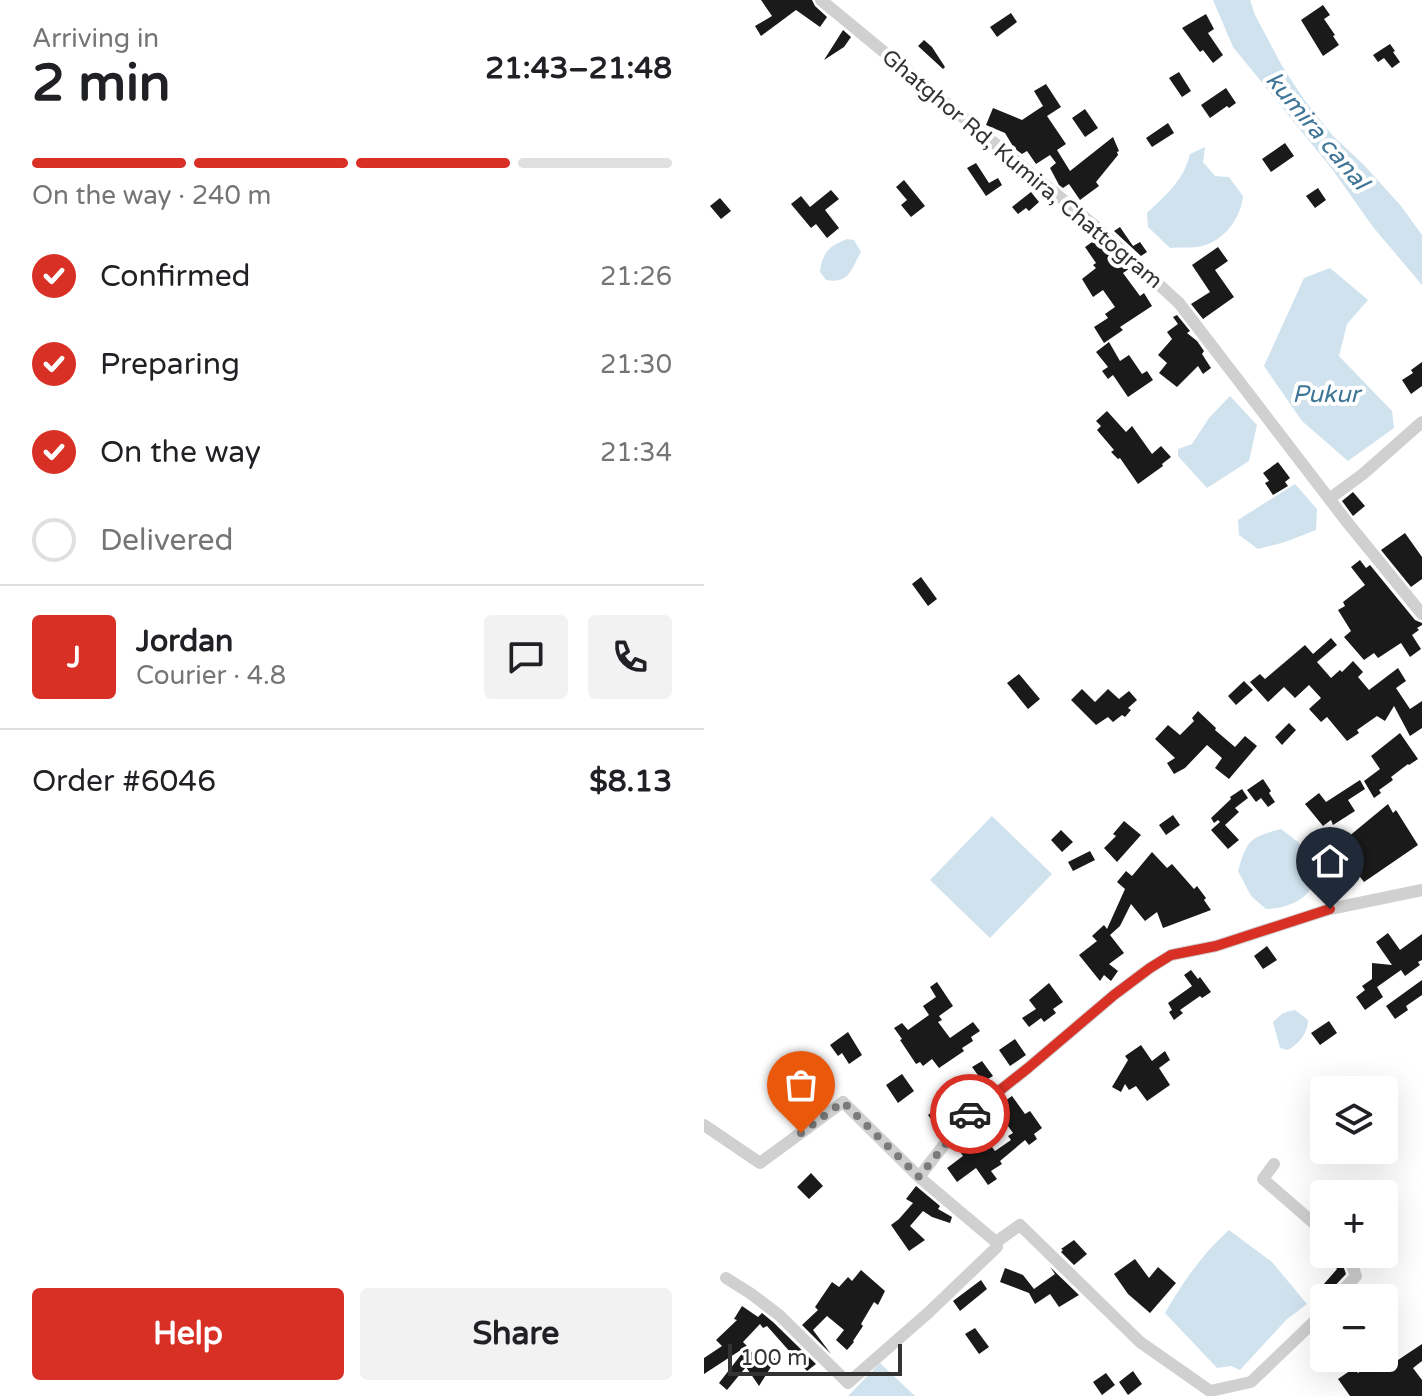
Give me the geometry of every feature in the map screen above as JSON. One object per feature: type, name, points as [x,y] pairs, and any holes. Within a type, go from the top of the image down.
[{"type":"street","name":"Ghatghor Rd, Kumira, Chattogram","points":[[821,0],[1096,227],[1179,303],[1329,499],[1422,614]]},
{"type":"street","points":[[1329,499],[1363,474],[1422,422]]},
{"type":"street","points":[[919,1177],[965,1118],[1114,995],[1171,955],[1216,946],[1330,909],[1422,890]]},
{"type":"street","points":[[704,1125],[760,1163],[843,1102],[919,1177],[996,1242],[997,1247],[848,1383],[779,1315],[726,1278]]},
{"type":"street","points":[[1274,1164],[1263,1179],[1310,1220]]},
{"type":"street","points":[[996,1242],[1020,1225],[1140,1342],[1210,1391],[1251,1382],[1310,1325]]},
{"type":"water","name":"kumira canal","points":[[1213,0],[1250,0],[1282,66],[1305,101],[1333,136],[1401,206],[1422,235],[1422,285],[1233,47]]},
{"type":"water","points":[[1205,147],[1203,162],[1215,176],[1229,177],[1243,196],[1238,214],[1222,236],[1206,245],[1170,248],[1148,227],[1147,213],[1179,179],[1190,154]]},
{"type":"water","points":[[847,239],[854,240],[861,252],[845,277],[826,280],[820,272],[825,255],[835,244]]},
{"type":"water","name":"Pukur","points":[[1330,268],[1368,300],[1347,324],[1339,356],[1392,411],[1394,428],[1348,461],[1302,421],[1264,366],[1304,278]]},
{"type":"water","points":[[1230,396],[1257,425],[1249,461],[1207,488],[1178,456],[1178,449],[1192,444],[1209,418]]},
{"type":"water","points":[[1295,484],[1317,509],[1316,530],[1258,549],[1239,535],[1238,520]]},
{"type":"water","points":[[992,816],[1052,874],[990,938],[930,880]]},
{"type":"water","points":[[1281,829],[1304,848],[1316,877],[1310,890],[1296,902],[1266,909],[1251,896],[1238,871],[1251,841]]},
{"type":"water","points":[[1295,1010],[1308,1020],[1306,1029],[1292,1048],[1280,1048],[1273,1022],[1283,1013]]},
{"type":"water","points":[[1229,1230],[1272,1262],[1307,1304],[1287,1319],[1240,1370],[1231,1366],[1217,1368],[1165,1313],[1194,1269]]},
{"type":"water","points":[[880,1363],[915,1396],[848,1396]]},
{"type":"building","points":[[761,0],[812,0],[827,17],[820,27],[796,10],[761,36],[755,26],[772,16]]},
{"type":"building","points":[[1323,5],[1330,15],[1324,19],[1339,45],[1323,56],[1301,20]]},
{"type":"building","points":[[1011,13],[1017,22],[997,37],[990,27]]},
{"type":"building","points":[[1206,14],[1214,29],[1208,33],[1223,55],[1213,63],[1203,50],[1200,52],[1182,28]]},
{"type":"building","points":[[843,30],[851,37],[844,47],[824,60]]},
{"type":"building","points":[[924,40],[932,47],[945,67],[943,69],[918,46]]},
{"type":"building","points":[[1390,44],[1400,62],[1392,68],[1384,58],[1378,62],[1373,55]]},
{"type":"building","points":[[1179,72],[1191,91],[1182,97],[1169,78]]},
{"type":"building","points":[[1046,84],[1061,107],[1047,116],[1066,144],[1057,150],[1070,171],[1113,137],[1119,151],[1096,182],[1099,186],[1080,200],[1069,184],[1063,188],[1059,185],[1050,168],[1056,163],[1050,155],[1036,164],[1027,151],[1022,154],[1014,148],[1005,133],[986,125],[993,108],[1022,120],[1043,106],[1034,91]]},
{"type":"building","points":[[1226,88],[1236,103],[1210,118],[1201,105]]},
{"type":"building","points":[[1085,109],[1098,128],[1085,137],[1072,118]]},
{"type":"building","points":[[1168,123],[1174,133],[1152,147],[1146,138]]},
{"type":"building","points":[[1285,143],[1294,156],[1271,172],[1262,159]]},
{"type":"building","points":[[976,163],[989,183],[998,178],[1002,185],[986,196],[967,168]]},
{"type":"building","points":[[904,180],[925,206],[911,217],[901,205],[907,200],[896,187]]},
{"type":"building","points":[[1318,188],[1326,200],[1315,208],[1306,196]]},
{"type":"building","points":[[831,190],[839,199],[825,210],[839,228],[827,238],[816,224],[811,228],[791,204],[801,196],[810,207]]},
{"type":"building","points":[[1031,192],[1039,202],[1029,211],[1026,208],[1018,214],[1012,207]]},
{"type":"building","points":[[720,198],[731,211],[721,219],[710,206]]},
{"type":"building","points":[[1120,227],[1133,246],[1140,242],[1147,252],[1141,256],[1114,231]]},
{"type":"building","points":[[1095,240],[1129,269],[1123,273],[1140,296],[1144,293],[1152,306],[1120,327],[1123,330],[1104,343],[1094,327],[1108,318],[1105,314],[1115,307],[1103,290],[1093,297],[1082,279],[1096,268],[1085,247]]},
{"type":"building","points":[[1218,247],[1228,261],[1215,270],[1234,297],[1203,319],[1191,304],[1210,292],[1192,265]]},
{"type":"building","points":[[1177,315],[1190,331],[1187,333],[1204,351],[1202,354],[1211,368],[1203,374],[1198,366],[1177,387],[1159,373],[1167,363],[1158,355],[1172,339],[1167,332],[1178,324],[1173,317]]},
{"type":"building","points":[[1109,342],[1120,361],[1129,355],[1142,374],[1147,371],[1153,380],[1128,397],[1113,375],[1108,379],[1102,371],[1108,367],[1096,352]]},
{"type":"building","points":[[1422,362],[1422,386],[1411,394],[1402,380]]},
{"type":"building","points":[[1107,411],[1126,432],[1132,426],[1152,454],[1161,446],[1171,457],[1138,484],[1097,430],[1101,426],[1096,421]]},
{"type":"building","points":[[1278,462],[1290,478],[1285,482],[1288,486],[1273,495],[1263,473]]},
{"type":"building","points":[[1353,492],[1365,506],[1353,516],[1342,501]]},
{"type":"building","points":[[1405,533],[1422,557],[1422,579],[1411,587],[1381,550]]},
{"type":"building","points":[[1360,560],[1366,568],[1370,565],[1415,620],[1422,623],[1412,635],[1421,649],[1410,657],[1401,643],[1378,658],[1374,653],[1364,660],[1344,637],[1351,631],[1338,610],[1345,606],[1343,602],[1365,585],[1351,567]]},
{"type":"building","points":[[921,577],[937,599],[928,606],[912,584]]},
{"type":"building","points":[[1331,638],[1337,645],[1317,662],[1331,678],[1353,661],[1363,672],[1358,677],[1369,690],[1398,668],[1406,681],[1396,688],[1410,709],[1422,701],[1422,728],[1410,736],[1394,706],[1385,721],[1377,716],[1347,741],[1327,717],[1321,722],[1309,709],[1321,698],[1309,685],[1295,698],[1284,687],[1268,702],[1250,682],[1260,674],[1265,679],[1305,645],[1313,654]]},
{"type":"building","points":[[1019,674],[1040,699],[1028,709],[1007,683]]},
{"type":"building","points":[[1244,681],[1253,690],[1236,705],[1228,696]]},
{"type":"building","points":[[1082,689],[1095,702],[1108,689],[1119,699],[1129,691],[1137,700],[1128,708],[1131,710],[1125,717],[1122,715],[1113,722],[1108,717],[1096,725],[1071,700]]},
{"type":"building","points":[[1198,711],[1235,747],[1245,736],[1257,746],[1229,779],[1215,768],[1222,758],[1207,745],[1185,768],[1174,774],[1167,763],[1175,758],[1155,739],[1168,725],[1180,735],[1194,721],[1192,718]]},
{"type":"building","points":[[1289,723],[1296,730],[1282,745],[1275,737]]},
{"type":"building","points":[[1400,733],[1418,759],[1391,777],[1393,780],[1374,798],[1364,781],[1380,769],[1371,756]]},
{"type":"building","points":[[1263,779],[1275,802],[1268,807],[1261,798],[1256,802],[1247,790]]},
{"type":"building","points":[[1360,780],[1365,789],[1348,800],[1355,811],[1333,825],[1331,820],[1323,826],[1305,804],[1319,793],[1326,802]]},
{"type":"building","points":[[1242,789],[1248,798],[1235,808],[1239,812],[1225,825],[1239,840],[1228,849],[1211,830],[1220,822],[1214,823],[1211,818]]},
{"type":"building","points":[[1388,804],[1393,813],[1396,810],[1418,845],[1364,882],[1342,842]]},
{"type":"building","points":[[1173,815],[1180,825],[1166,835],[1159,825]]},
{"type":"building","points":[[1124,821],[1141,835],[1117,862],[1104,848],[1116,836],[1113,834]]},
{"type":"building","points":[[1061,830],[1073,842],[1062,852],[1051,840]]},
{"type":"building","points":[[1090,851],[1095,860],[1073,871],[1068,862]]},
{"type":"building","points":[[1152,852],[1167,868],[1172,864],[1194,889],[1197,886],[1211,910],[1163,928],[1157,912],[1145,921],[1131,904],[1120,926],[1110,935],[1124,953],[1109,964],[1118,971],[1111,981],[1104,975],[1100,981],[1079,955],[1097,941],[1092,936],[1104,925],[1107,929],[1125,889],[1117,882],[1126,871],[1132,876]]},
{"type":"building","points":[[1388,933],[1400,950],[1422,934],[1422,960],[1405,976],[1401,970],[1377,987],[1383,997],[1365,1010],[1356,997],[1365,990],[1362,986],[1372,979],[1372,963],[1392,965],[1376,942]]},
{"type":"building","points":[[1267,946],[1277,960],[1263,969],[1254,956]]},
{"type":"building","points":[[1191,970],[1211,992],[1180,1010],[1183,1013],[1174,1020],[1168,1003],[1192,986],[1184,975]]},
{"type":"building","points":[[1422,980],[1422,995],[1406,1006],[1408,1010],[1395,1019],[1386,1006]]},
{"type":"building","points":[[937,982],[953,1006],[939,1016],[942,1020],[938,1022],[950,1038],[973,1022],[980,1031],[971,1037],[973,1041],[962,1048],[964,1051],[939,1068],[932,1059],[923,1066],[920,1062],[916,1064],[894,1028],[902,1023],[908,1030],[929,1015],[923,1006],[936,997],[930,987]]},
{"type":"building","points":[[1049,983],[1063,1002],[1053,1009],[1056,1013],[1044,1022],[1041,1018],[1029,1027],[1022,1018],[1036,1009],[1029,1000]]},
{"type":"building","points":[[1329,1021],[1337,1033],[1320,1045],[1311,1033]]},
{"type":"building","points":[[848,1032],[862,1055],[849,1064],[842,1053],[838,1056],[830,1045]]},
{"type":"building","points":[[1015,1039],[1026,1055],[1010,1066],[999,1050]]},
{"type":"building","points":[[1141,1045],[1152,1061],[1165,1051],[1170,1060],[1159,1068],[1170,1085],[1147,1101],[1136,1086],[1129,1090],[1125,1084],[1121,1092],[1112,1087],[1128,1060],[1125,1056]]},
{"type":"building","points":[[982,1061],[993,1076],[983,1082],[972,1067]]},
{"type":"building","points":[[812,1069],[822,1083],[807,1094],[804,1090],[787,1102],[780,1092],[785,1089],[780,1083],[791,1075],[794,1079]]},
{"type":"building","points":[[902,1074],[914,1091],[898,1103],[886,1085]]},
{"type":"building","points":[[1012,1096],[1025,1114],[1030,1111],[1042,1128],[1034,1134],[1037,1139],[1029,1145],[1025,1140],[1000,1161],[1002,1164],[991,1171],[997,1179],[988,1185],[976,1168],[957,1182],[947,1168],[963,1156],[959,1150],[982,1134],[995,1151],[1011,1140],[1008,1136],[1013,1133],[995,1108]]},
{"type":"building","points":[[939,1107],[949,1121],[938,1129],[928,1115]]},
{"type":"building","points":[[811,1173],[823,1186],[809,1199],[797,1187]]},
{"type":"building","points":[[916,1186],[940,1206],[938,1209],[952,1217],[950,1223],[923,1211],[910,1226],[925,1240],[909,1251],[891,1225],[913,1203],[906,1199]]},
{"type":"building","points":[[1074,1240],[1087,1254],[1074,1265],[1061,1249]]},
{"type":"building","points":[[1135,1259],[1149,1278],[1158,1267],[1176,1283],[1150,1313],[1128,1294],[1114,1274]]},
{"type":"building","points":[[1050,1267],[1079,1295],[1059,1307],[1050,1294],[1035,1304],[1029,1293],[1000,1282],[1005,1268],[1023,1275],[1034,1289],[1055,1274]]},
{"type":"building","points":[[1344,1268],[1346,1274],[1337,1284],[1324,1284],[1337,1269]]},
{"type":"building","points":[[861,1270],[885,1291],[878,1305],[874,1302],[847,1350],[836,1340],[844,1330],[827,1316],[813,1330],[831,1354],[802,1325],[818,1310],[815,1307],[832,1282],[839,1287],[848,1277],[852,1281]]},
{"type":"building","points":[[981,1280],[987,1289],[960,1311],[953,1301]]},
{"type":"building","points":[[742,1306],[758,1317],[762,1313],[816,1364],[807,1371],[767,1326],[763,1328],[760,1324],[743,1342],[747,1346],[704,1374],[704,1358],[722,1346],[716,1340],[737,1320],[734,1319]]},
{"type":"building","points":[[975,1328],[989,1347],[979,1354],[965,1334]]},
{"type":"building","points":[[1422,1344],[1422,1361],[1413,1368],[1422,1380],[1422,1396],[1350,1396],[1338,1379],[1348,1372],[1398,1372],[1398,1360]]},
{"type":"building","points":[[747,1347],[762,1364],[765,1355],[776,1359],[759,1386],[746,1367],[727,1390],[719,1383]]},
{"type":"building","points":[[1133,1371],[1142,1384],[1128,1395],[1119,1382]]},
{"type":"building","points":[[1106,1373],[1115,1385],[1102,1395],[1093,1382]]},
{"type":"way so far","points":[[801,1133],[843,1102],[919,1177],[970,1114]]},
{"type":"route","points":[[970,1114],[1114,995],[1171,955],[1216,946],[1330,909]]}]
